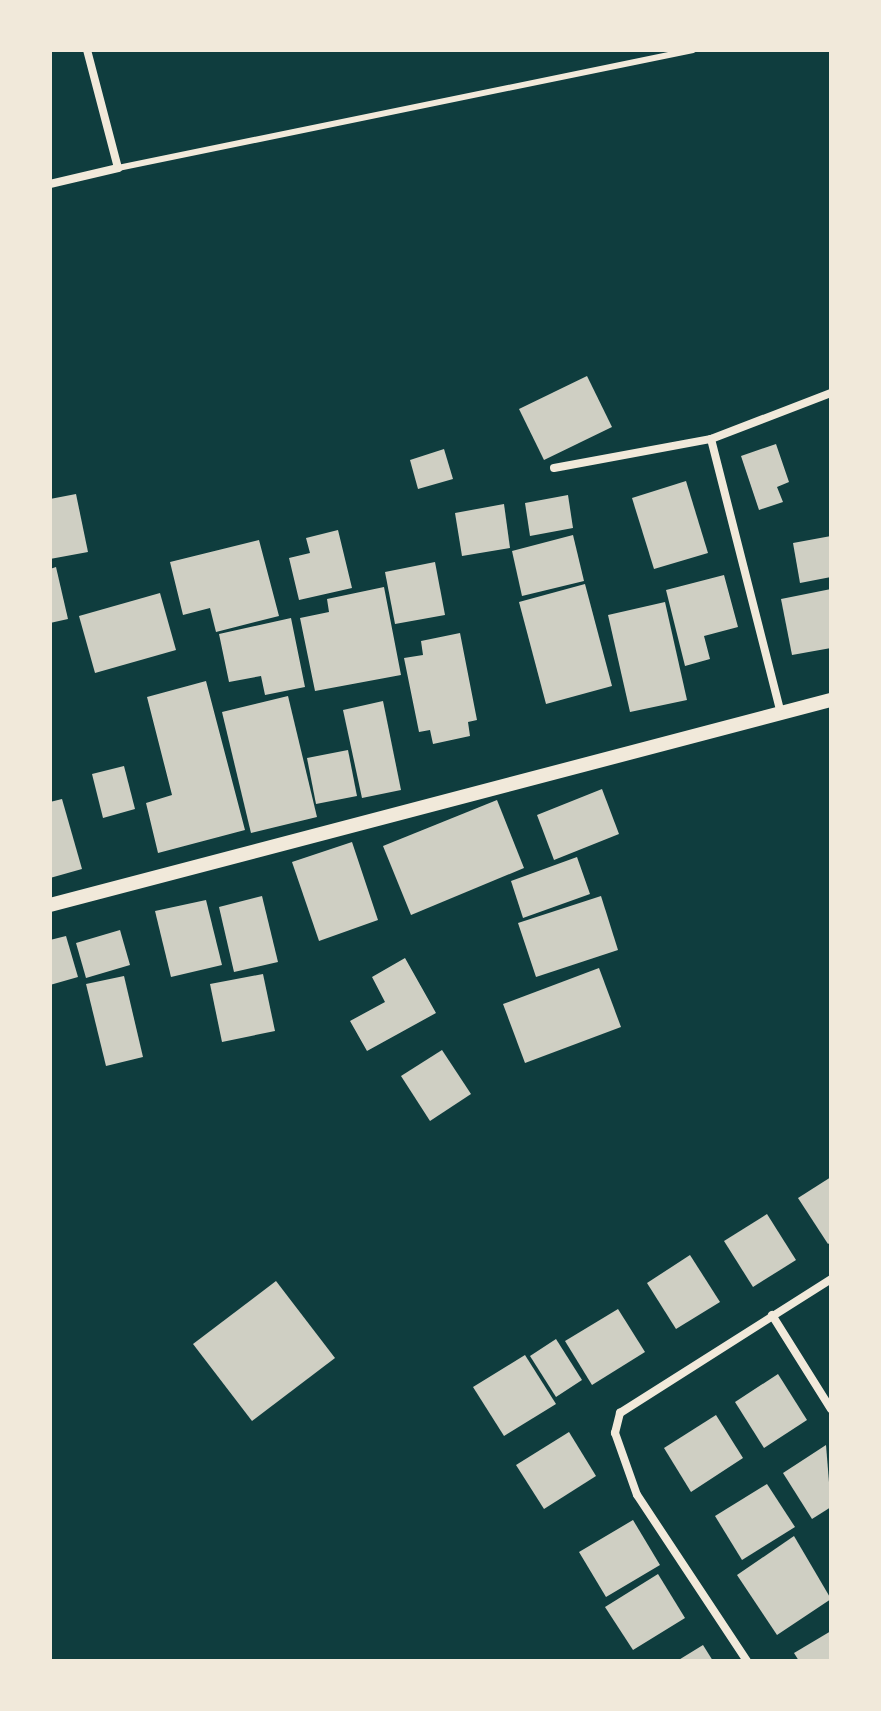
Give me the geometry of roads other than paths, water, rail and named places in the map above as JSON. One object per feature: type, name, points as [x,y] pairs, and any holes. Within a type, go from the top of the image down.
[{"type":"street","points":[[50,184],[118,168],[87,50]]},
{"type":"street","points":[[554,468],[711,439],[831,393]]},
{"type":"street","points":[[711,439],[781,713]]},
{"type":"street","points":[[50,905],[831,700]]},
{"type":"street","points":[[747,1661],[637,1495],[615,1433],[620,1413],[831,1279]]},
{"type":"street","points":[[772,1315],[831,1409]]},
{"type":"lane","points":[[118,168],[693,50]]}]
